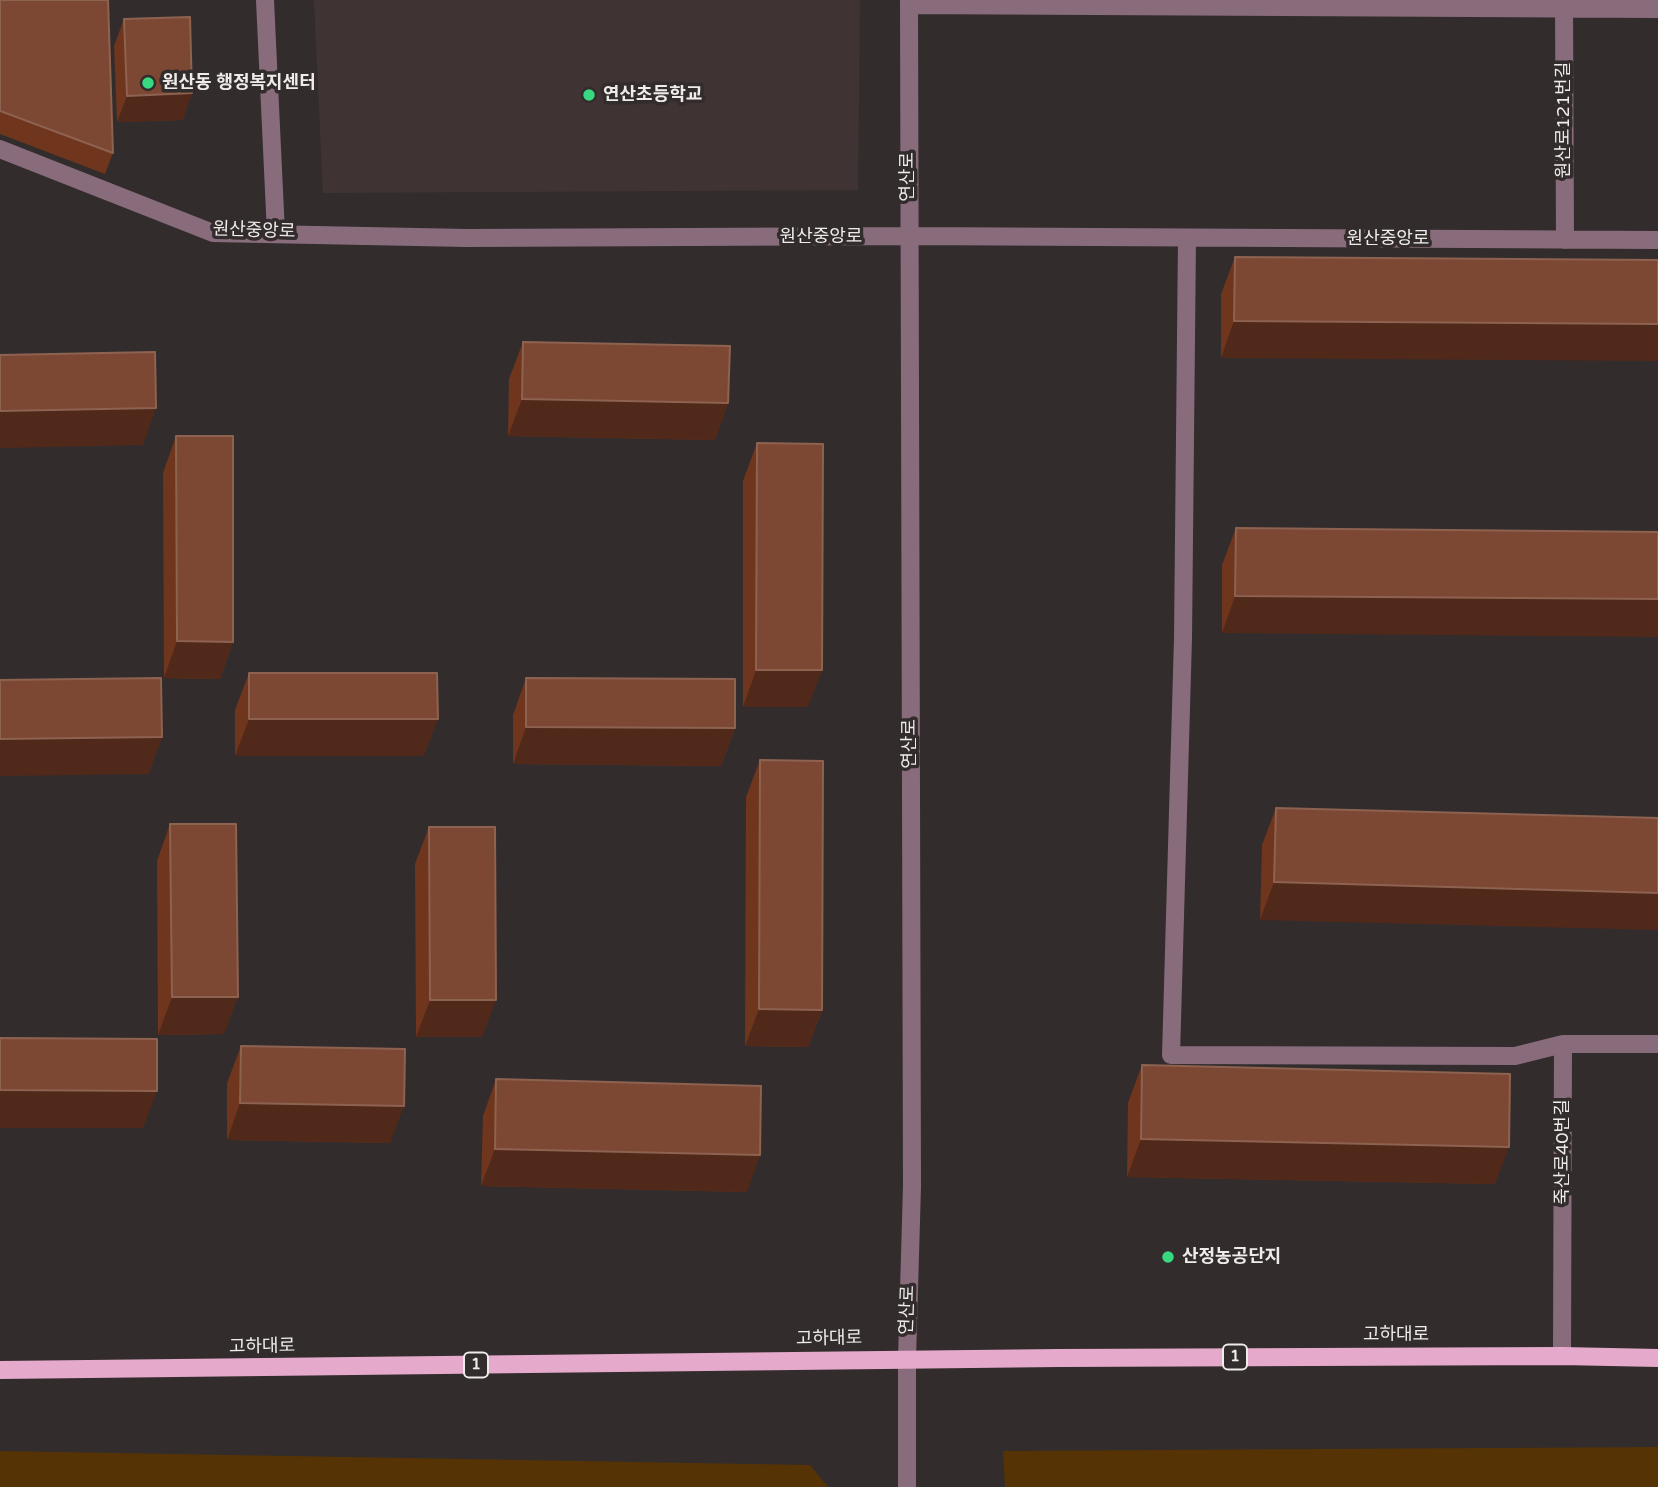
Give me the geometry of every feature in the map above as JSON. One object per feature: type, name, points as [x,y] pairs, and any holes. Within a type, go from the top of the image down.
[{"type":"main road","name":"고하대로","points":[[0,1370],[907,1359],[1562,1356],[1658,1358]]},
{"type":"street","points":[[265,0],[276,233]]},
{"type":"street","points":[[909,2],[1564,4],[1658,9]]},
{"type":"street","name":"연산로","points":[[907,1487],[907,1359],[912,1186],[909,2]]},
{"type":"street","name":"원산로121번길","points":[[1564,4],[1565,240]]},
{"type":"street","name":"원산중앙로","points":[[0,149],[213,233],[467,238],[908,236],[1658,240]]},
{"type":"street","points":[[1187,238],[1184,638],[1171,1055],[1516,1056],[1563,1044],[1658,1044]]},
{"type":"street","name":"죽산로40번길","points":[[1562,1356],[1563,1044]]},
{"type":"shaded area","name":"연산초등학교","points":[[314,0],[860,0],[858,190],[323,193]]},
{"type":"shaded area","points":[[1658,1447],[1658,1487],[1005,1487],[1003,1451]]},
{"type":"shaded area","points":[[0,1451],[810,1465],[828,1487],[0,1487]]},
{"type":"building","points":[[0,0],[108,0],[113,153],[0,111]]},
{"type":"building","points":[[190,17],[192,93],[127,96],[124,19]]},
{"type":"building","points":[[1235,257],[1658,260],[1658,324],[1234,321]]},
{"type":"building","points":[[523,342],[730,346],[728,403],[522,399]]},
{"type":"building","points":[[155,352],[156,408],[0,411],[0,355]]},
{"type":"building","points":[[176,436],[233,436],[233,642],[177,641]]},
{"type":"building","points":[[757,443],[823,444],[822,670],[756,670]]},
{"type":"building","points":[[1236,528],[1658,532],[1658,599],[1235,596]]},
{"type":"building","points":[[249,673],[437,673],[438,719],[249,719]]},
{"type":"building","points":[[161,678],[162,737],[0,739],[0,680]]},
{"type":"building","points":[[526,678],[735,679],[735,728],[526,727]]},
{"type":"building","points":[[760,760],[823,761],[822,1010],[759,1009]]},
{"type":"building","points":[[1276,808],[1658,818],[1658,893],[1274,882]]},
{"type":"building","points":[[170,824],[236,824],[238,997],[172,997]]},
{"type":"building","points":[[429,827],[495,827],[496,1000],[430,1000]]},
{"type":"building","points":[[0,1038],[157,1039],[157,1091],[0,1090]]},
{"type":"building","points":[[241,1046],[405,1049],[404,1106],[240,1103]]},
{"type":"building","points":[[1142,1065],[1510,1074],[1509,1147],[1141,1139]]},
{"type":"building","points":[[496,1079],[761,1086],[760,1155],[495,1149]]},
{"type":"place","name":"원산동 행정복지센터","points":[[148,83]]},
{"type":"place","name":"연산초등학교","points":[[589,95]]},
{"type":"place","name":"산정농공단지","points":[[1168,1257]]}]
